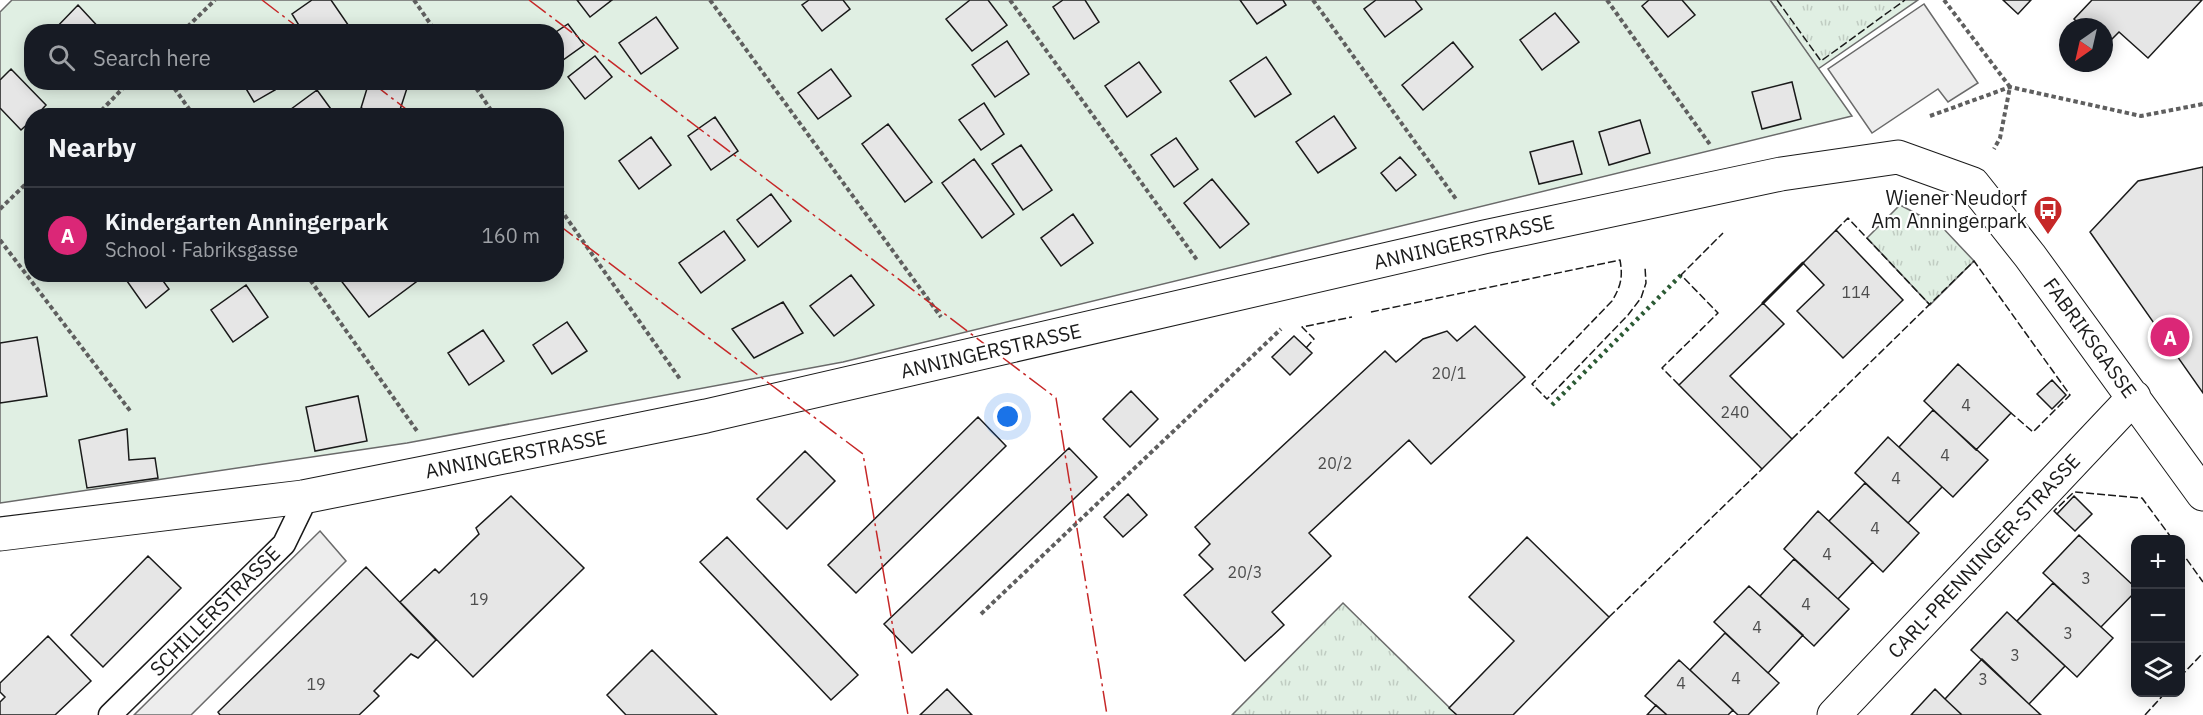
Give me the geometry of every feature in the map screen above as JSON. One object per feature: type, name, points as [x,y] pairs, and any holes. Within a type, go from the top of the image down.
[{"type":"street","name":"ANNINGERSTRASSE","points":[[0,534],[303,496],[444,469],[706,416],[1484,237],[1781,174],[1898,157],[1973,184]]},
{"type":"street","name":"FABRIKSGASSE","points":[[1973,184],[2030,256],[2203,494]]},
{"type":"street","name":"CARL-PRENNINGER-STRASSE","points":[[1834,715],[2134,397]]},
{"type":"lane","name":"SCHILLERSTRASSE","points":[[110,715],[284,544],[301,509],[303,496]]},
{"type":"path","points":[[190,24],[214,0]]},
{"type":"path","points":[[414,0],[430,24]]},
{"type":"path","points":[[710,0],[969,356]]},
{"type":"path","points":[[1010,0],[1224,298]]},
{"type":"path","points":[[1313,0],[1484,237]]},
{"type":"path","points":[[1607,0],[1737,183]]},
{"type":"path","points":[[1944,0],[2010,87],[2000,138],[1973,184]]},
{"type":"path","points":[[1930,116],[2010,87],[2141,116],[2203,104]]},
{"type":"path","points":[[104,108],[121,90]]},
{"type":"path","points":[[176,90],[188,108]]},
{"type":"path","points":[[477,90],[490,108]]},
{"type":"path","points":[[0,209],[24,186]]},
{"type":"path","points":[[564,214],[706,416]]},
{"type":"path","points":[[0,240],[24,272]]},
{"type":"path","points":[[981,614],[1286,324],[1316,293],[1316,276]]},
{"type":"path","points":[[32,282],[131,412]]},
{"type":"path","points":[[312,282],[444,469]]},
{"type":"green space","points":[[12,0],[1770,0],[1852,116],[843,362],[407,443],[0,503],[0,12]]},
{"type":"green space","points":[[1770,0],[1918,0],[1818,69]]},
{"type":"green space","points":[[1900,205],[1942,227],[1974,261],[1930,305],[1867,238]]},
{"type":"green space","points":[[1343,603],[1457,715],[1232,715]]},
{"type":"shaded area","points":[[1924,4],[1978,83],[1948,102],[1938,89],[1872,133],[1828,69]]},
{"type":"shaded area","points":[[320,531],[346,561],[191,715],[134,715]]},
{"type":"building","points":[[312,0],[331,0],[348,24],[298,24],[292,14]]},
{"type":"building","points":[[577,0],[612,0],[590,17]]},
{"type":"building","points":[[809,0],[843,0],[850,9],[822,31],[802,5]]},
{"type":"building","points":[[970,0],[988,0],[1007,25],[972,51],[946,19]]},
{"type":"building","points":[[1063,0],[1085,0],[1099,22],[1074,39],[1053,7]]},
{"type":"building","points":[[1240,0],[1283,0],[1286,5],[1257,24]]},
{"type":"building","points":[[1376,0],[1415,0],[1422,9],[1385,37],[1364,9]]},
{"type":"building","points":[[1649,0],[1682,0],[1695,15],[1668,37],[1642,6]]},
{"type":"building","points":[[2003,0],[2031,0],[2018,14]]},
{"type":"building","points":[[2092,0],[2202,0],[2148,58],[2119,32],[2113,38],[2113,18],[2075,18]]},
{"type":"building","points":[[78,5],[96,24],[60,24]]},
{"type":"building","points":[[1555,13],[1579,42],[1542,70],[1520,40]]},
{"type":"building","points":[[656,17],[678,48],[641,74],[619,43]]},
{"type":"building","points":[[568,24],[584,45],[564,59],[564,27]]},
{"type":"building","points":[[1007,41],[1029,74],[995,97],[972,65]]},
{"type":"building","points":[[1453,42],[1473,67],[1423,110],[1402,85]]},
{"type":"building","points":[[595,56],[612,77],[585,99],[568,77]]},
{"type":"building","points":[[1266,57],[1291,94],[1255,117],[1230,81]]},
{"type":"building","points":[[1139,62],[1161,92],[1127,117],[1105,86]]},
{"type":"building","points":[[11,69],[24,82],[24,90],[31,90],[46,105],[43,108],[24,108],[24,127],[21,130],[0,108],[0,80]]},
{"type":"building","points":[[831,69],[851,96],[818,119],[798,93]]},
{"type":"building","points":[[1792,82],[1801,119],[1762,129],[1752,92]]},
{"type":"building","points":[[247,90],[275,90],[254,102]]},
{"type":"building","points":[[317,90],[330,108],[293,108]]},
{"type":"building","points":[[367,90],[406,90],[401,108],[361,108]]},
{"type":"building","points":[[984,103],[1004,134],[981,150],[959,120]]},
{"type":"building","points":[[1334,116],[1356,148],[1318,173],[1296,142]]},
{"type":"building","points":[[715,117],[738,151],[711,170],[688,136]]},
{"type":"building","points":[[1640,120],[1650,153],[1609,165],[1599,132]]},
{"type":"building","points":[[888,124],[932,182],[905,202],[862,144]]},
{"type":"building","points":[[651,137],[671,165],[639,189],[619,161]]},
{"type":"building","points":[[1176,138],[1198,169],[1174,187],[1151,155]]},
{"type":"building","points":[[1573,141],[1582,174],[1539,184],[1530,152]]},
{"type":"building","points":[[1021,145],[1052,190],[1023,210],[992,164]]},
{"type":"building","points":[[1400,157],[1416,175],[1396,191],[1381,173]]},
{"type":"building","points":[[974,159],[1014,214],[982,238],[942,183]]},
{"type":"building","points":[[2203,167],[2203,393],[2090,232],[2138,181]]},
{"type":"building","points":[[1212,179],[1249,224],[1220,248],[1184,203]]},
{"type":"building","points":[[771,194],[791,221],[758,247],[737,220]]},
{"type":"building","points":[[1073,214],[1093,243],[1061,266],[1041,238]]},
{"type":"building","points":[[1836,230],[1903,300],[1843,358],[1797,311],[1824,285],[1803,263]]},
{"type":"building","points":[[724,231],[745,260],[701,293],[679,263]]},
{"type":"building","points":[[851,275],[874,305],[834,336],[810,306]]},
{"type":"building","points":[[128,282],[164,282],[169,289],[146,308]]},
{"type":"building","points":[[342,282],[416,282],[369,317]]},
{"type":"building","points":[[246,285],[268,317],[233,342],[211,310]]},
{"type":"building","points":[[783,302],[803,333],[754,358],[732,329]]},
{"type":"building","points":[[1763,303],[1784,324],[1730,376],[1792,439],[1762,469],[1679,385]]},
{"type":"building","points":[[567,322],[587,351],[552,374],[533,345]]},
{"type":"building","points":[[1475,326],[1525,377],[1431,464],[1409,440],[1309,533],[1331,556],[1272,612],[1284,625],[1245,661],[1184,595],[1213,569],[1199,555],[1210,544],[1195,527],[1385,351],[1396,362],[1423,339],[1447,331],[1457,341]]},
{"type":"building","points":[[483,330],[504,361],[469,385],[448,353]]},
{"type":"building","points":[[1294,336],[1312,353],[1290,375],[1272,357]]},
{"type":"building","points":[[37,337],[47,396],[0,403],[0,343]]},
{"type":"building","points":[[1958,364],[2011,413],[1976,450],[1924,401]]},
{"type":"building","points":[[2052,380],[2066,395],[2052,409],[2037,394]]},
{"type":"building","points":[[1131,391],[1158,419],[1130,447],[1103,419]]},
{"type":"building","points":[[358,396],[367,441],[315,451],[306,407]]},
{"type":"building","points":[[1933,410],[1988,460],[1953,497],[1899,447]]},
{"type":"building","points":[[978,417],[1006,446],[856,593],[828,565]]},
{"type":"building","points":[[127,429],[129,460],[155,458],[158,478],[87,488],[79,440]]},
{"type":"building","points":[[1888,437],[1942,487],[1908,523],[1855,473]]},
{"type":"building","points":[[1069,448],[1097,477],[912,653],[884,624]]},
{"type":"building","points":[[805,451],[835,481],[787,529],[757,499]]},
{"type":"building","points":[[1865,483],[1919,533],[1883,572],[1829,521]]},
{"type":"building","points":[[1128,494],[1147,515],[1123,537],[1104,517]]},
{"type":"building","points":[[511,496],[584,568],[473,677],[400,602],[435,569],[439,573],[479,534],[476,528]]},
{"type":"building","points":[[2074,496],[2092,514],[2075,531],[2057,514]]},
{"type":"building","points":[[1818,511],[1873,562],[1838,599],[1784,549]]},
{"type":"building","points":[[2079,535],[2131,583],[2131,596],[2101,627],[2043,573]]},
{"type":"building","points":[[727,537],[858,675],[831,700],[700,562]]},
{"type":"building","points":[[1527,537],[1609,617],[1513,715],[1457,715],[1449,708],[1514,641],[1469,597]]},
{"type":"building","points":[[148,556],[181,588],[103,667],[71,635]]},
{"type":"building","points":[[1794,559],[1849,609],[1814,646],[1760,596]]},
{"type":"building","points":[[366,567],[436,640],[418,658],[411,654],[374,691],[379,696],[359,715],[220,715],[218,712]]},
{"type":"building","points":[[2053,583],[2113,638],[2077,677],[2017,621]]},
{"type":"building","points":[[1749,586],[1803,635],[1768,673],[1714,622]]},
{"type":"building","points":[[2007,612],[2065,666],[2029,704],[1971,650]]},
{"type":"building","points":[[1725,633],[1779,683],[1748,715],[1738,715],[1690,670]]},
{"type":"building","points":[[48,636],[91,681],[55,715],[0,715],[0,702],[5,697],[0,692],[0,683]]},
{"type":"building","points":[[652,650],[717,715],[626,715],[607,695]]},
{"type":"building","points":[[1982,659],[2041,715],[1962,715],[1945,699]]},
{"type":"building","points":[[1679,660],[1733,710],[1728,715],[1667,715],[1645,696]]},
{"type":"building","points":[[947,689],[972,715],[920,715]]},
{"type":"building","points":[[1935,689],[1945,699],[1962,715],[1911,715]]},
{"type":"building","points":[[1656,705],[1667,715],[1647,715]]},
{"type":"hedge","points":[[1552,405],[1681,275]]},
{"type":"fence","points":[[1777,0],[1821,61],[1905,0]]},
{"type":"fence","points":[[1836,230],[1848,218],[1930,305]]},
{"type":"fence","points":[[1679,385],[1662,368],[1718,313],[1681,275],[1723,233]]},
{"type":"fence","points":[[1371,312],[1620,260],[1620,281],[1612,301],[1532,384],[1547,399],[1628,315],[1641,298],[1646,283],[1645,267]]},
{"type":"fence","points":[[1792,439],[1974,261],[2070,395],[2033,432],[2011,413]]},
{"type":"fence","points":[[1306,348],[1314,339],[1302,327],[1352,317]]},
{"type":"fence","points":[[1609,617],[1762,469]]},
{"type":"fence","points":[[2057,514],[2054,511],[2074,492],[2142,498],[2169,535]]},
{"type":"fence","points":[[2185,557],[2203,582]]},
{"type":"fence","points":[[2185,672],[2203,653]]},
{"type":"fence","points":[[2145,715],[2161,697]]},
{"type":"wall","points":[[1763,303],[1803,263]]},
{"type":"power","points":[[262,0],[294,24]]},
{"type":"power","points":[[529,0],[561,24]]},
{"type":"power","points":[[564,26],[1056,398],[1107,715]]},
{"type":"power","points":[[381,90],[405,108]]},
{"type":"power","points":[[564,229],[863,454],[908,715]]},
{"type":"place","name":"Wiener Neudorf Am Anningerpark","points":[[2048,236]]},
{"type":"place","name":"Kindergarten Anningerpark","points":[[2170,337]]}]
